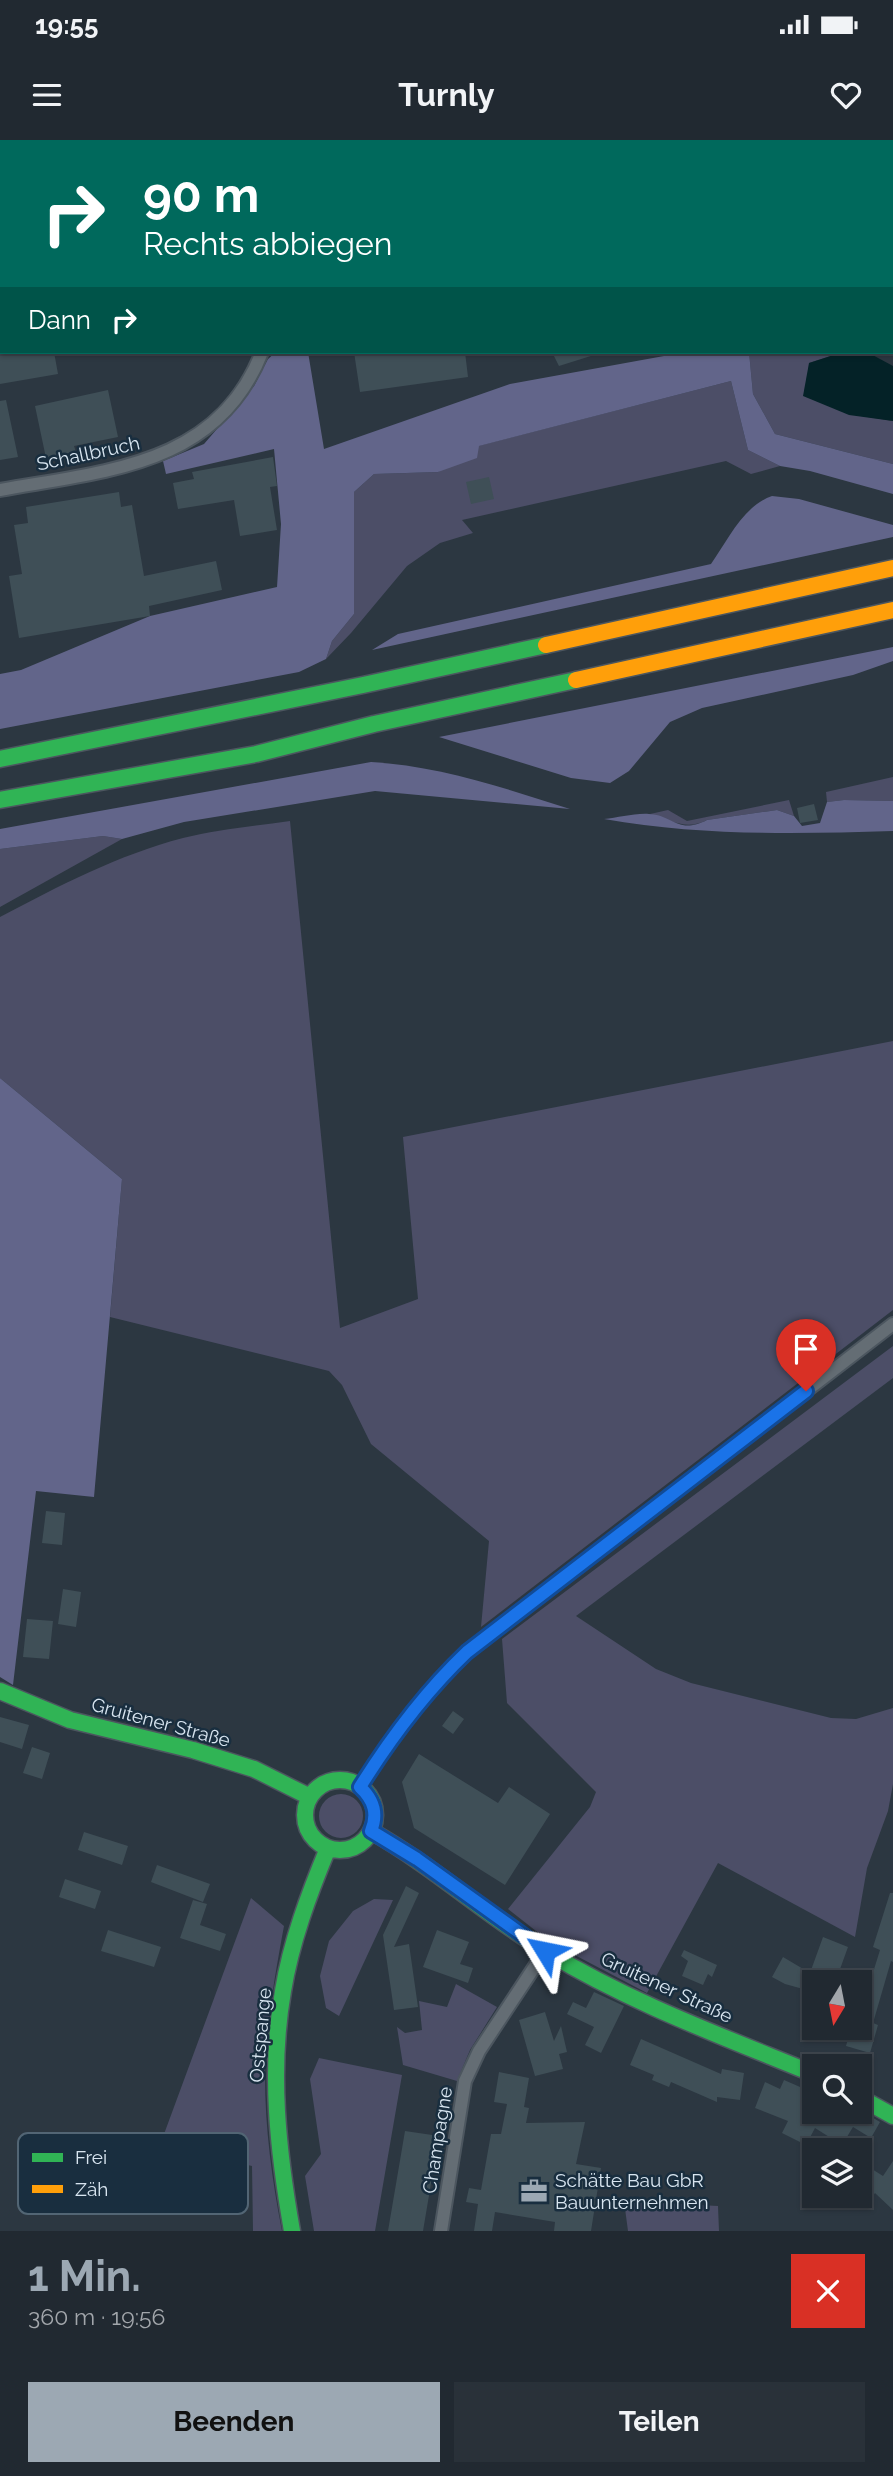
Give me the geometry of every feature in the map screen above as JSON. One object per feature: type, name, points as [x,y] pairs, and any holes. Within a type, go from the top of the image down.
[{"type":"main road","points":[[0,759],[337,691],[893,568]]},
{"type":"main road","points":[[0,800],[256,754],[374,724],[893,610]]},
{"type":"main road","name":"Gruitener Straße","points":[[0,1690],[69,1720],[235,1762],[290,1783],[310,1797]]},
{"type":"main road","points":[[343,1781],[360,1787],[373,1805],[371,1831],[362,1842],[350,1848],[327,1848],[313,1837],[306,1825],[305,1812],[310,1797],[318,1788],[330,1782],[343,1781]]},
{"type":"main road","name":"Gruitener Straße","points":[[371,1831],[417,1859],[545,1951],[688,2021],[802,2069]]},
{"type":"main road","name":"Ostspange","points":[[292,2231],[278,2138],[278,2036],[283,1992],[293,1948],[327,1848]]},
{"type":"main road","points":[[872,2104],[893,2116]]},
{"type":"street","name":"Schallbruch","points":[[0,490],[107,471],[148,460],[200,435],[231,407],[254,374],[261,354]]},
{"type":"street","points":[[360,1787],[374,1764],[434,1686],[467,1652],[893,1324]]},
{"type":"street","name":"Champagne","points":[[441,2231],[466,2081],[479,2051],[545,1951]]},
{"type":"shaded area","points":[[274,354],[308,354],[324,449],[510,384],[675,354],[749,354],[753,394],[775,434],[893,464],[893,494],[810,471],[780,466],[748,450],[731,381],[479,446],[477,458],[438,472],[374,474],[354,492],[354,614],[332,641],[326,659],[299,672],[0,729],[0,674],[21,670],[150,616],[277,587],[281,524],[274,449],[166,474],[163,461],[204,444],[254,386],[268,359]]},
{"type":"shaded area","points":[[749,354],[837,354],[809,363],[849,414],[893,421],[893,464],[775,434],[753,394]]},
{"type":"shaded area","points":[[837,354],[871,354],[893,366],[893,421],[849,415],[803,396],[809,363]]},
{"type":"shaded area","points":[[731,381],[748,450],[780,466],[751,474],[726,461],[462,520],[473,533],[440,543],[407,566],[326,659],[332,641],[354,614],[354,492],[374,474],[438,472],[478,446]]},
{"type":"shaded area","points":[[772,496],[799,499],[893,525],[893,537],[372,650],[398,634],[711,564],[744,516]]},
{"type":"shaded area","points":[[893,647],[893,661],[853,675],[702,708],[670,722],[629,771],[610,783],[571,778],[439,737]]},
{"type":"shaded area","points":[[371,762],[447,773],[570,809],[375,791],[184,822],[122,839],[103,836],[0,849],[0,829]]},
{"type":"shaded area","points":[[893,777],[893,801],[827,802],[826,792]]},
{"type":"shaded area","points":[[789,800],[794,816],[777,810],[685,825],[650,814],[668,810],[687,821]]},
{"type":"shaded area","points":[[893,801],[893,831],[712,831],[604,819],[649,814],[689,826],[707,820],[777,810],[794,816],[802,826],[820,823],[827,802]]},
{"type":"shaded area","points":[[290,821],[340,1328],[418,1299],[403,1137],[893,1041],[893,1310],[481,1627],[489,1541],[371,1444],[342,1385],[329,1371],[110,1317],[122,1179],[0,1078],[0,917],[89,872],[159,845],[210,832]]},
{"type":"shaded area","points":[[103,836],[122,839],[0,907],[0,849]]},
{"type":"shaded area","points":[[0,1078],[122,1179],[94,1497],[36,1491],[13,1685],[0,1677]]},
{"type":"shaded area","points":[[893,1346],[893,1378],[576,1616],[656,1669],[691,1683],[831,1718],[856,1719],[893,1708],[893,1784],[888,1811],[867,1868],[855,1937],[718,1863],[647,1993],[550,1942],[508,1909],[590,1807],[596,1792],[507,1703],[502,1639]]},
{"type":"shaded area","points":[[341,1794],[350,1795],[357,1800],[362,1807],[362,1825],[357,1832],[350,1837],[341,1838],[332,1837],[325,1832],[320,1825],[319,1816],[320,1807],[325,1800],[332,1795]]},
{"type":"shaded area","points":[[251,1898],[284,1926],[269,2019],[265,2076],[270,2154],[282,2231],[253,2231],[252,2166],[248,2165],[248,2133],[164,2133]]},
{"type":"shaded area","points":[[374,1899],[393,1900],[339,2016],[326,2008],[320,1976],[329,1941],[353,1911]]},
{"type":"shaded area","points":[[456,1984],[497,2007],[470,2050],[457,2081],[403,2065],[397,2027],[405,2033],[422,2030],[419,2001],[447,2007]]},
{"type":"shaded area","points":[[319,2058],[402,2075],[375,2231],[314,2231],[305,2176],[321,2154],[310,2079]]},
{"type":"shaded area","points":[[624,2201],[718,2206],[719,2231],[628,2231]]},
{"type":"building","points":[[0,354],[54,354],[58,374],[0,384]]},
{"type":"building","points":[[354,354],[465,354],[468,377],[360,392]]},
{"type":"building","points":[[553,354],[594,355],[559,366]]},
{"type":"building","points":[[108,390],[118,437],[74,446],[76,452],[46,458],[35,406]]},
{"type":"building","points":[[6,400],[18,457],[0,460],[0,401]]},
{"type":"building","points":[[273,457],[277,486],[270,487],[277,530],[240,536],[234,500],[178,509],[173,483],[194,479],[192,472]]},
{"type":"building","points":[[489,477],[494,499],[471,504],[466,482]]},
{"type":"building","points":[[119,492],[121,507],[132,505],[144,576],[216,561],[222,590],[149,606],[150,616],[19,638],[9,576],[22,574],[14,525],[28,523],[26,507]]},
{"type":"building","points":[[814,804],[818,820],[800,823],[797,808]]},
{"type":"building","points":[[46,1511],[65,1513],[62,1545],[42,1543]]},
{"type":"building","points":[[63,1589],[81,1592],[76,1627],[58,1624]]},
{"type":"building","points":[[27,1619],[53,1621],[49,1659],[23,1657]]},
{"type":"building","points":[[453,1711],[464,1719],[453,1734],[442,1726]]},
{"type":"building","points":[[0,1717],[29,1725],[22,1749],[0,1742]]},
{"type":"building","points":[[32,1747],[50,1753],[42,1779],[23,1773]]},
{"type":"building","points":[[419,1754],[498,1803],[509,1787],[550,1814],[505,1885],[414,1828],[402,1782]]},
{"type":"building","points":[[84,1832],[128,1846],[122,1865],[78,1850]]},
{"type":"building","points":[[157,1865],[210,1884],[203,1902],[151,1882]]},
{"type":"building","points":[[65,1879],[101,1891],[95,1909],[59,1897]]},
{"type":"building","points":[[406,1886],[419,1893],[394,1947],[409,1944],[418,2007],[394,2010],[383,1935]]},
{"type":"building","points":[[890,1893],[893,1893],[893,1962],[891,1961],[873,2023],[878,2025],[870,2053],[846,2046],[848,2040],[872,2040],[872,1976],[880,1950],[873,1947]]},
{"type":"building","points":[[193,1900],[207,1904],[200,1925],[226,1934],[220,1951],[180,1938]]},
{"type":"building","points":[[108,1930],[161,1947],[154,1967],[101,1951]]},
{"type":"building","points":[[437,1930],[469,1942],[460,1964],[473,1968],[468,1983],[423,1967]]},
{"type":"building","points":[[823,1937],[848,1947],[840,1970],[811,1970]]},
{"type":"building","points":[[684,1950],[717,1965],[712,1977],[708,1974],[703,1985],[682,1976],[688,1961],[681,1956]]},
{"type":"building","points":[[783,1957],[805,1970],[802,1970],[802,1989],[772,1977]]},
{"type":"building","points":[[594,1992],[624,2006],[601,2053],[585,2045],[594,2027],[567,2014],[573,2002],[586,2008]]},
{"type":"building","points":[[545,2012],[554,2041],[561,2026],[567,2052],[559,2054],[563,2069],[535,2076],[519,2020]]},
{"type":"building","points":[[641,2039],[721,2074],[722,2069],[744,2073],[740,2100],[717,2097],[717,2102],[671,2082],[669,2087],[652,2080],[654,2075],[630,2065]]},
{"type":"building","points":[[499,2072],[529,2078],[524,2107],[529,2108],[526,2123],[585,2122],[576,2164],[601,2168],[591,2231],[554,2231],[555,2222],[495,2212],[492,2231],[474,2231],[478,2204],[466,2202],[469,2188],[481,2190],[491,2134],[501,2134],[507,2104],[494,2102]]},
{"type":"building","points":[[784,2080],[802,2088],[802,2124],[872,2124],[872,2117],[880,2122],[871,2138],[853,2127],[846,2138],[831,2138],[815,2128],[810,2138],[802,2138],[802,2143],[782,2133],[788,2121],[755,2108],[765,2082],[780,2089]]},
{"type":"building","points":[[405,2131],[439,2136],[423,2231],[388,2231]]},
{"type":"building","points":[[893,2161],[893,2210],[875,2193],[872,2198],[872,2169],[883,2176]]},
{"type":"traffic: fast","points":[[0,759],[546,645]]},
{"type":"traffic: fast","points":[[0,800],[256,754],[374,724],[576,680]]},
{"type":"traffic: fast","points":[[0,1691],[70,1720],[193,1750],[254,1769],[310,1797]]},
{"type":"traffic: fast","points":[[340,1780],[359,1786],[369,1796],[375,1815],[369,1834],[359,1844],[340,1850],[321,1844],[311,1834],[305,1815],[311,1796],[321,1786],[340,1780]]},
{"type":"traffic: fast","points":[[371,1831],[416,1859],[524,1938],[579,1970],[678,2018],[802,2069]]},
{"type":"traffic: fast","points":[[292,2231],[277,2111],[279,2021],[286,1973],[296,1936],[328,1848]]},
{"type":"traffic: fast","points":[[872,2104],[893,2116]]},
{"type":"traffic: slow","points":[[546,645],[893,568]]},
{"type":"traffic: slow","points":[[576,680],[893,610]]},
{"type":"place","name":"Schätte Bau GbR Bauunternehmen","points":[[534,2191]]},
{"type":"route","points":[[545,1951],[417,1859],[371,1831],[373,1805],[367,1793],[360,1787],[374,1764],[434,1686],[467,1652],[806,1391]]}]
